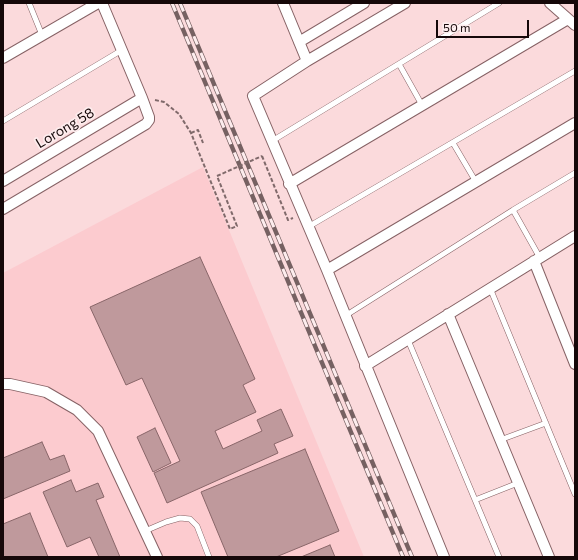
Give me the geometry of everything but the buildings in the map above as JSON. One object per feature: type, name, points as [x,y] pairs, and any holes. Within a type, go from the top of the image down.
[{"type":"street","points":[[3,58],[98,3]]},
{"type":"street","points":[[3,209],[147,123],[149,117],[142,98],[102,3]]},
{"type":"street","points":[[283,3],[307,61]]},
{"type":"street","points":[[299,42],[364,3]]},
{"type":"street","points":[[405,3],[307,61],[253,96],[289,184],[327,270],[444,557]]},
{"type":"street","points":[[289,184],[422,105],[571,22],[550,3]]},
{"type":"street","name":"Lorong 58","points":[[3,181],[142,98]]},
{"type":"street","points":[[327,270],[575,123]]},
{"type":"street","points":[[365,366],[575,236]]},
{"type":"street","points":[[537,259],[575,364]]},
{"type":"street","points":[[448,314],[549,557]]},
{"type":"street","points":[[3,384],[10,384],[46,392],[78,410],[98,431],[157,557]]},
{"type":"lane","points":[[29,3],[42,35]]},
{"type":"lane","points":[[272,141],[499,3]]},
{"type":"lane","points":[[3,121],[122,50]]},
{"type":"lane","points":[[399,64],[422,105]]},
{"type":"lane","points":[[308,227],[575,71]]},
{"type":"lane","points":[[453,142],[476,182]]},
{"type":"lane","points":[[345,316],[513,210],[575,173]]},
{"type":"lane","points":[[513,210],[537,259]]},
{"type":"lane","points":[[490,288],[575,494]]},
{"type":"lane","points":[[408,340],[499,557]]},
{"type":"lane","points":[[500,440],[546,423]]},
{"type":"lane","points":[[475,500],[518,483]]},
{"type":"lane","points":[[145,531],[180,518],[190,519],[197,526],[210,557]]},
{"type":"path","points":[[142,98],[164,102],[179,114],[191,133],[230,229],[237,226],[217,176],[262,156]]},
{"type":"path","points":[[191,133],[198,130],[203,143]]},
{"type":"shaded area","points":[[203,167],[364,557],[3,557],[3,273]]},
{"type":"railway","points":[[172,3],[403,557]]},
{"type":"railway","points":[[180,3],[412,557]]}]
